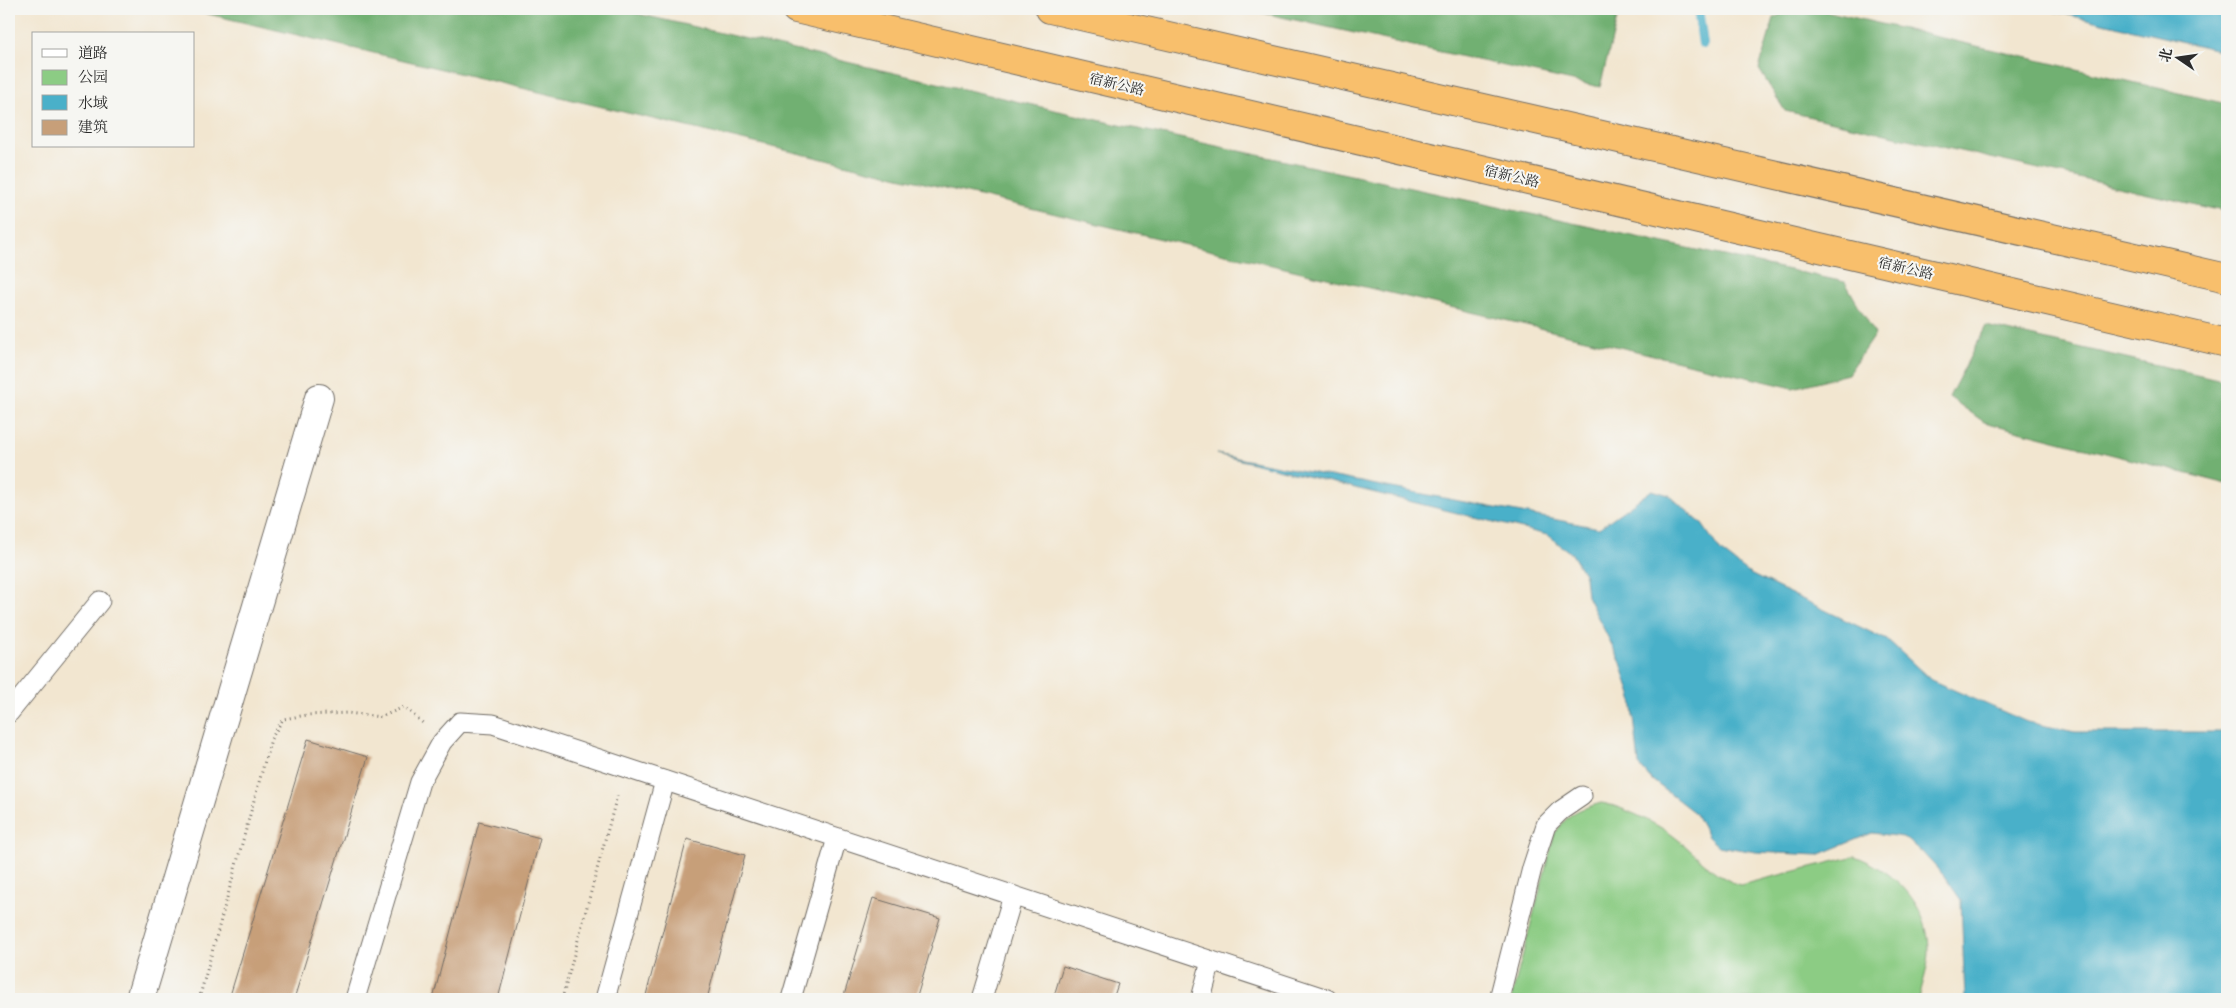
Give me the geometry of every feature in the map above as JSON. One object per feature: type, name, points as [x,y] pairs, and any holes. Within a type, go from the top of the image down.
[{"type":"highway","name":"宿新公路","points":[[796,9],[2227,343]]},
{"type":"highway","points":[[1050,9],[2227,278]]},
{"type":"street","points":[[140,999],[319,398]]},
{"type":"lane","points":[[9,713],[100,601]]},
{"type":"lane","points":[[355,999],[420,782],[442,742],[460,722],[493,724],[1327,999]]},
{"type":"lane","points":[[605,999],[664,781]]},
{"type":"lane","points":[[1499,999],[1532,868],[1546,825],[1560,811],[1582,796]]},
{"type":"lane","points":[[791,999],[837,838]]},
{"type":"lane","points":[[982,999],[1013,896]]},
{"type":"lane","points":[[1201,999],[1211,961]]},
{"type":"path","points":[[199,999],[271,739],[283,719],[306,715],[348,713],[381,718],[404,707],[442,742]]},
{"type":"path","points":[[562,999],[624,768]]},
{"type":"green space","points":[[187,9],[617,9],[1115,124],[1845,282],[1875,334],[1848,374],[1793,388]]},
{"type":"green space","points":[[1245,9],[1612,9],[1617,19],[1600,87]]},
{"type":"green space","points":[[1790,9],[1817,9],[2227,104],[2227,212],[1785,111],[1759,69],[1774,18]]},
{"type":"green space","points":[[1986,326],[2227,381],[2227,484],[1984,422],[1949,397]]},
{"type":"green space","points":[[1601,803],[1627,811],[1657,825],[1680,841],[1712,870],[1740,885],[1855,856],[1884,871],[1907,892],[1923,918],[1927,933],[1929,956],[1919,999],[1511,999],[1555,833],[1565,820],[1574,813]]},
{"type":"water","points":[[2043,9],[2227,9],[2227,52]]},
{"type":"water","points":[[1216,454],[1599,528],[1652,490],[1669,495],[1702,524],[1721,552],[1750,574],[1889,641],[1931,680],[2027,722],[2075,732],[2227,732],[2227,999],[1965,999],[1961,900],[1944,876],[1922,852],[1903,837],[1872,833],[1818,855],[1756,852],[1718,846],[1708,837],[1696,814],[1652,780],[1639,765],[1632,698],[1621,663],[1587,596],[1585,576],[1572,554],[1547,535]]},
{"type":"building","points":[[308,739],[368,757],[294,999],[229,999]]},
{"type":"building","points":[[479,822],[540,838],[498,999],[433,999]]},
{"type":"building","points":[[687,839],[745,855],[707,999],[645,999]]},
{"type":"building","points":[[873,898],[940,918],[916,999],[843,999]]},
{"type":"building","points":[[1063,966],[1118,984],[1113,999],[1053,999]]},
{"type":"waterway","points":[[1698,9],[1703,44]]}]
